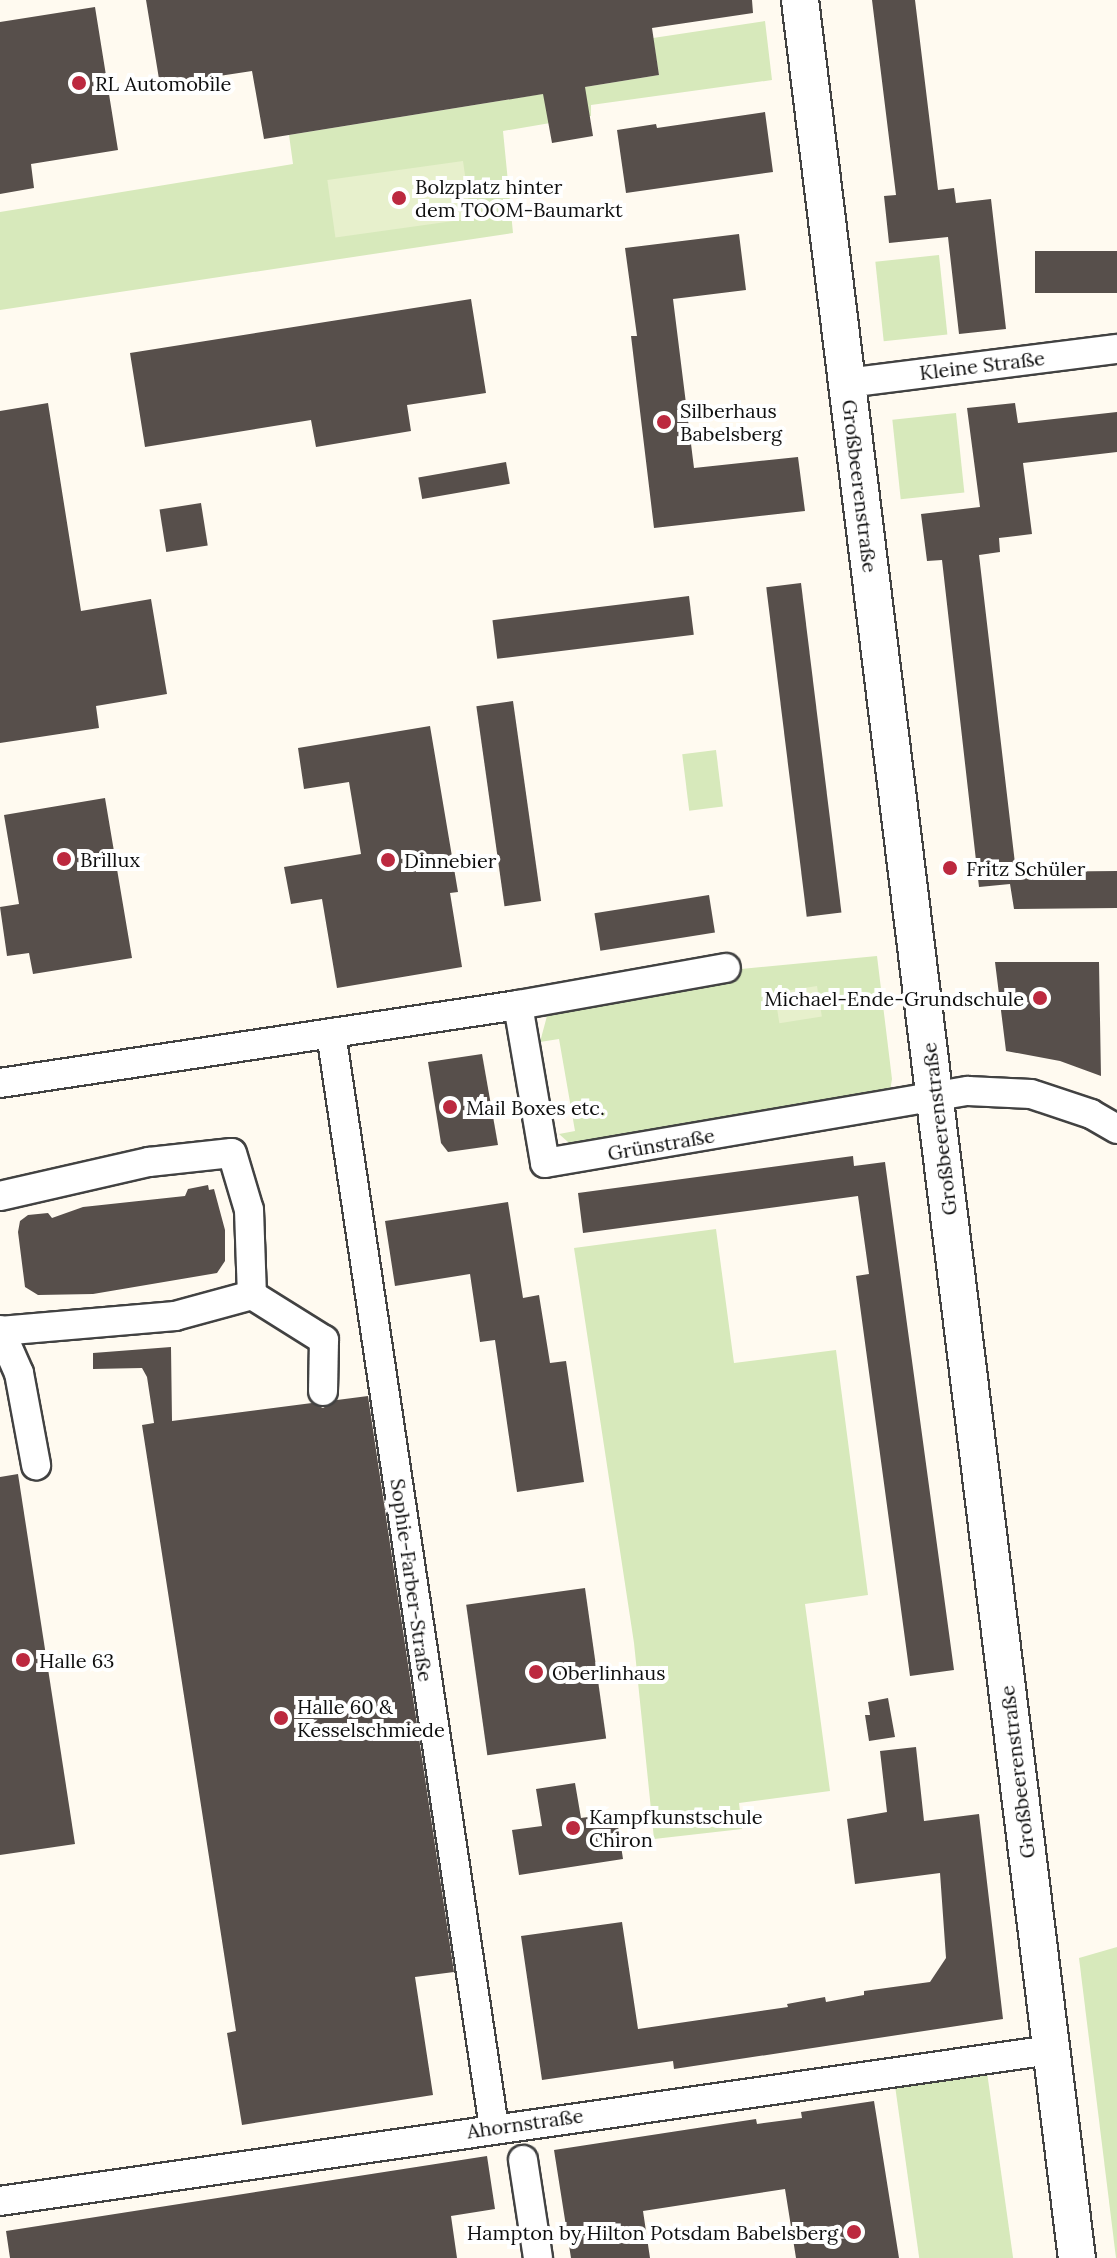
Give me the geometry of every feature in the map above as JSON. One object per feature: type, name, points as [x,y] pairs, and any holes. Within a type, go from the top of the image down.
[{"type":"street","name":"Großbeerenstraße","points":[[800,0],[1077,2258]]},
{"type":"street","name":"Kleine Straße","points":[[847,383],[1117,349]]},
{"type":"street","points":[[0,1083],[518,1005],[726,968]]},
{"type":"street","name":"Grünstraße","points":[[518,1005],[545,1163],[935,1096]]},
{"type":"street","name":"Sophie-Farber-Straße","points":[[331,1033],[494,2128]]},
{"type":"street","points":[[935,1096],[984,1090],[1031,1094],[1091,1114],[1117,1129]]},
{"type":"street","points":[[0,1196],[149,1162],[232,1153],[249,1210],[252,1295]]},
{"type":"street","points":[[36,1465],[19,1373],[0,1331],[175,1316],[252,1295],[324,1340],[323,1391]]},
{"type":"street","name":"Ahornstraße","points":[[0,2201],[1051,2050]]},
{"type":"street","points":[[523,2160],[538,2258]]},
{"type":"green space","points":[[765,21],[772,80],[591,105],[591,116],[503,131],[513,233],[0,310],[0,212],[293,164],[289,135],[659,75],[653,38]]},
{"type":"green space","name":"Bolzplatz hinter dem TOOM-Baumarkt","points":[[463,161],[471,218],[335,238],[327,180]]},
{"type":"green space","points":[[939,255],[947,335],[884,341],[875,262]]},
{"type":"green space","points":[[956,413],[964,493],[901,499],[892,420]]},
{"type":"green space","points":[[716,750],[723,807],[689,811],[682,754]]},
{"type":"green space","points":[[877,956],[892,1079],[889,1097],[578,1144],[568,1142],[559,1134],[575,1131],[559,1039],[540,1042],[547,1016],[558,1008],[573,1002],[741,969]]},
{"type":"green space","points":[[817,986],[822,1017],[779,1023],[775,993]]},
{"type":"green space","points":[[716,1229],[734,1363],[836,1350],[868,1595],[805,1604],[830,1791],[739,1803],[742,1829],[654,1839],[634,1643],[574,1248]]},
{"type":"green space","points":[[1117,1947],[1117,2258],[1116,2258],[1079,1958]]},
{"type":"green space","points":[[987,2072],[1013,2258],[919,2258],[895,2085]]},
{"type":"building","points":[[146,0],[752,0],[753,13],[652,28],[659,75],[585,87],[593,136],[552,143],[543,94],[264,139],[252,71],[160,85]]},
{"type":"building","points":[[872,0],[915,0],[938,190],[954,188],[956,203],[991,199],[1006,329],[959,334],[948,237],[889,243],[884,196],[896,195]]},
{"type":"building","points":[[95,7],[118,150],[31,164],[34,188],[0,194],[0,22]]},
{"type":"building","points":[[765,112],[773,172],[626,193],[617,130],[656,124],[657,128]]},
{"type":"building","points":[[739,234],[746,290],[673,299],[694,468],[798,457],[805,511],[654,528],[631,336],[637,336],[625,248]]},
{"type":"building","points":[[1035,251],[1117,251],[1117,293],[1035,293]]},
{"type":"building","points":[[471,299],[486,393],[407,405],[411,431],[316,447],[311,420],[145,447],[130,353]]},
{"type":"building","points":[[48,403],[81,611],[151,599],[167,694],[96,706],[99,728],[0,743],[0,411]]},
{"type":"building","points":[[1015,403],[1018,423],[1117,412],[1117,452],[1023,463],[1032,534],[999,538],[1000,552],[979,555],[1016,872],[1117,871],[1117,908],[1014,909],[1010,884],[979,887],[942,560],[927,561],[921,514],[980,507],[967,408]]},
{"type":"building","points":[[506,462],[510,484],[422,499],[418,477]]},
{"type":"building","points":[[201,503],[208,545],[166,552],[160,510]]},
{"type":"building","points":[[801,583],[841,913],[807,917],[766,587]]},
{"type":"building","points":[[689,596],[694,635],[497,659],[492,620]]},
{"type":"building","points":[[513,701],[541,901],[504,906],[476,706]]},
{"type":"building","name":"Dinnebier","points":[[430,726],[458,892],[450,893],[462,967],[337,988],[322,899],[291,904],[284,867],[361,854],[349,782],[304,789],[298,748]]},
{"type":"building","name":"Brillux","points":[[105,798],[132,958],[33,974],[29,953],[7,956],[0,907],[19,904],[4,815]]},
{"type":"building","points":[[709,895],[715,933],[600,951],[594,913]]},
{"type":"building","points":[[995,962],[1099,962],[1101,1076],[1060,1061],[1006,1051]]},
{"type":"building","points":[[482,1054],[498,1145],[448,1152],[441,1143],[428,1062]]},
{"type":"building","points":[[853,1156],[854,1166],[885,1162],[954,1670],[910,1676],[856,1276],[869,1274],[858,1196],[583,1233],[578,1193]]},
{"type":"building","points":[[208,1185],[209,1190],[214,1189],[225,1230],[225,1261],[217,1273],[93,1294],[38,1295],[25,1287],[18,1232],[20,1221],[28,1215],[48,1213],[52,1218],[83,1207],[185,1196],[188,1189]]},
{"type":"building","points":[[508,1202],[523,1298],[539,1295],[550,1363],[566,1361],[584,1482],[517,1492],[495,1340],[480,1342],[470,1274],[395,1286],[385,1221]]},
{"type":"building","name":"Halle 60 & Kesselschmiede","points":[[171,1347],[172,1421],[312,1403],[323,1408],[337,1400],[368,1396],[454,1972],[415,1977],[433,2095],[242,2125],[227,2033],[236,2031],[142,1425],[154,1423],[147,1377],[142,1368],[93,1369],[93,1353]]},
{"type":"building","name":"Halle 63","points":[[18,1474],[75,1844],[0,1855],[0,1477]]},
{"type":"building","name":"Oberlinhaus","points":[[585,1588],[606,1739],[487,1755],[466,1605]]},
{"type":"building","points":[[888,1698],[895,1737],[869,1741],[865,1715],[870,1715],[868,1702]]},
{"type":"building","points":[[916,1747],[924,1821],[979,1814],[1003,2019],[674,2069],[673,2061],[542,2080],[521,1936],[622,1922],[638,2029],[788,2007],[787,2004],[825,1997],[826,2002],[864,1995],[864,1991],[930,1982],[946,1958],[940,1873],[855,1884],[847,1819],[887,1812],[880,1751]]},
{"type":"building","name":"Kampfkunstschule Chiron","points":[[575,1783],[581,1818],[616,1813],[623,1859],[519,1875],[512,1830],[542,1826],[536,1789]]},
{"type":"building","points":[[874,2101],[899,2258],[796,2258],[785,2189],[643,2211],[650,2258],[571,2258],[554,2150],[756,2119],[757,2124],[802,2118],[801,2112]]},
{"type":"building","points":[[487,2156],[495,2209],[451,2216],[457,2258],[10,2258],[6,2231]]},
{"type":"place","name":"RL Automobile","points":[[79,83]]},
{"type":"place","name":"Bolzplatz hinter dem TOOM-Baumarkt","points":[[399,198]]},
{"type":"place","name":"Silberhaus Babelsberg","points":[[664,422]]},
{"type":"place","name":"Brillux","points":[[64,859]]},
{"type":"place","name":"Dinnebier","points":[[388,860]]},
{"type":"place","name":"Fritz Schüler","points":[[950,868]]},
{"type":"place","name":"Michael-Ende-Grundschule","points":[[1040,998]]},
{"type":"place","name":"Mail Boxes etc.","points":[[450,1107]]},
{"type":"place","name":"Halle 63","points":[[23,1660]]},
{"type":"place","name":"Oberlinhaus","points":[[536,1672]]},
{"type":"place","name":"Halle 60 & Kesselschmiede","points":[[281,1718]]},
{"type":"place","name":"Kampfkunstschule Chiron","points":[[573,1828]]},
{"type":"place","name":"Hampton by Hilton Potsdam Babelsberg","points":[[854,2232]]}]
